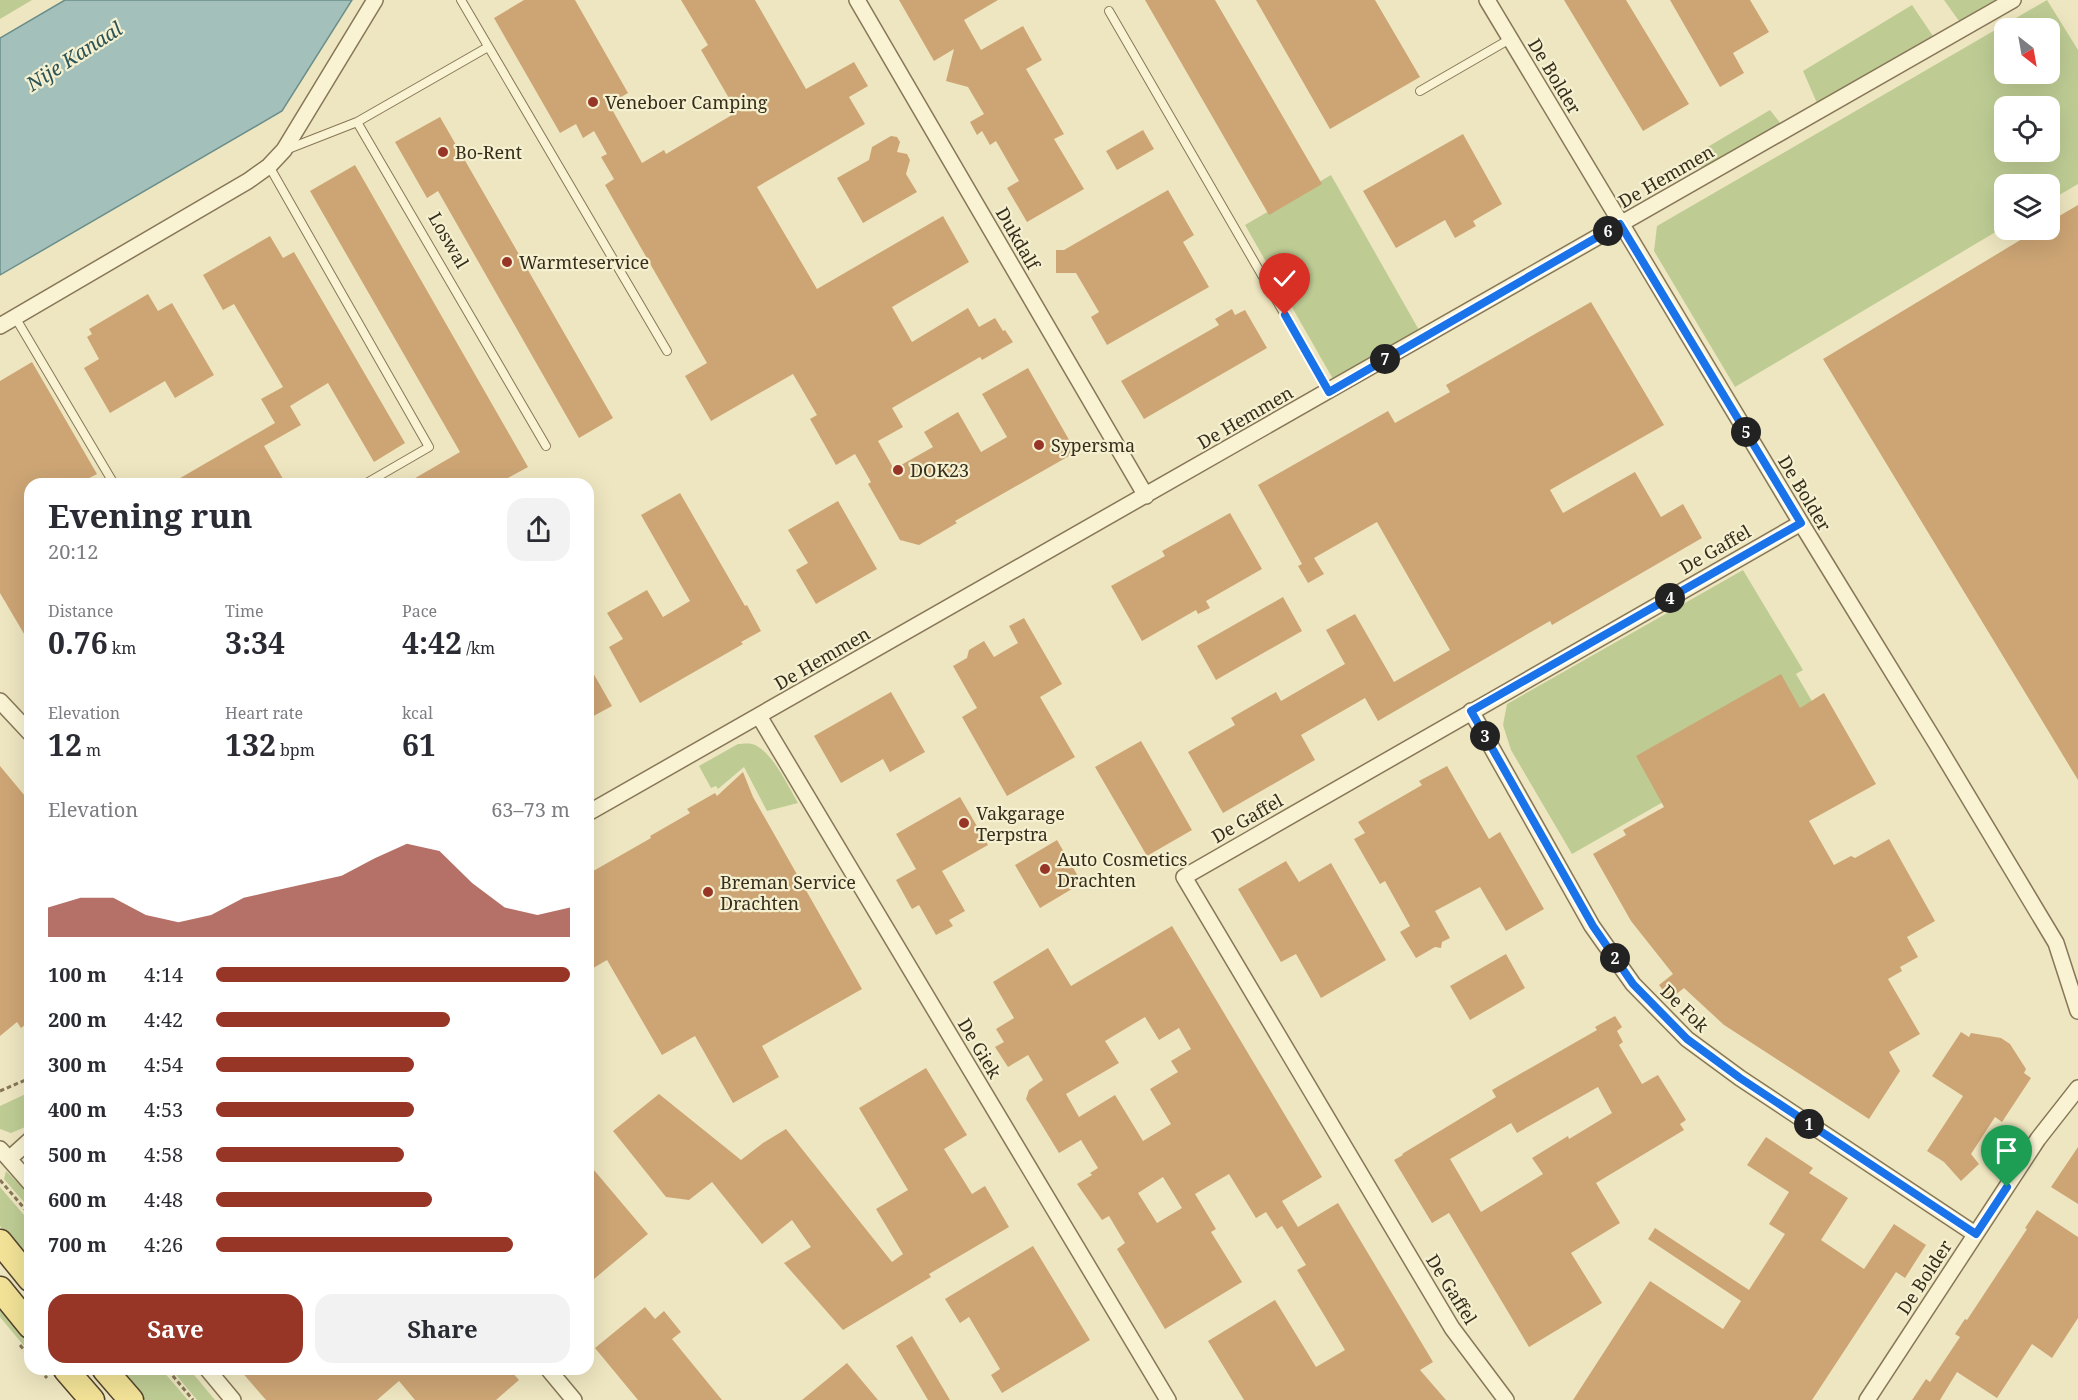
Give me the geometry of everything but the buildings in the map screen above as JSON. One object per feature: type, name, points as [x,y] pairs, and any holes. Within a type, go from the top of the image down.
[{"type":"main road","points":[[0,1242],[24,1272]]},
{"type":"main road","points":[[0,1289],[24,1319]]},
{"type":"main road","points":[[70,1375],[92,1400]]},
{"type":"main road","points":[[109,1375],[131,1400]]},
{"type":"street","points":[[0,326],[248,182],[269,166],[284,150],[375,0]]},
{"type":"street","name":"Dukdalf","points":[[857,0],[1146,496]]},
{"type":"street","name":"De Bolder","points":[[1487,0],[1620,224],[2056,943],[2078,1011]]},
{"type":"street","name":"De Hemmen","points":[[594,810],[2013,0]]},
{"type":"street","name":"De Gaffel","points":[[1506,1400],[1446,1318],[1184,877],[1801,523]]},
{"type":"street","points":[[0,701],[24,727]]},
{"type":"street","name":"De Fok","points":[[1471,711],[1593,926],[1640,992],[1687,1039],[1740,1078],[1976,1234]]},
{"type":"street","name":"De Giek","points":[[759,716],[1168,1400]]},
{"type":"street","name":"De Bolder","points":[[1867,1400],[2038,1139],[2078,1088]]},
{"type":"street","points":[[24,1143],[4,1154],[24,1176]]},
{"type":"street","points":[[212,1375],[233,1400]]},
{"type":"street","points":[[553,1375],[574,1400]]},
{"type":"lane","points":[[461,0],[667,351]]},
{"type":"lane","points":[[1109,10],[1329,392]]},
{"type":"lane","points":[[1420,91],[1510,39]]},
{"type":"lane","points":[[284,150],[357,122],[488,47]]},
{"type":"lane","name":"Loswal","points":[[357,122],[546,446]]},
{"type":"lane","points":[[269,166],[429,447],[375,478]]},
{"type":"lane","points":[[15,317],[110,478]]},
{"type":"path","points":[[0,1091],[24,1081]]},
{"type":"path","points":[[0,1180],[24,1208]]},
{"type":"path","points":[[172,1375],[193,1400]]},
{"type":"green space","points":[[0,0],[32,0],[0,19]]},
{"type":"green space","points":[[1944,0],[1995,0],[1959,21]]},
{"type":"green space","points":[[2047,0],[2058,18],[2016,18]]},
{"type":"green space","points":[[1912,5],[1933,36],[1817,103],[1803,71]]},
{"type":"green space","points":[[2060,21],[2078,50],[2078,184],[2060,195],[2060,174],[1994,174],[1994,233],[1735,387],[1654,251],[1657,226],[1994,31],[1994,84],[2060,84]]},
{"type":"green space","points":[[1770,110],[1781,124],[1702,169],[1694,155]]},
{"type":"green space","points":[[1331,175],[1419,330],[1333,379],[1245,225]]},
{"type":"green space","points":[[1743,570],[1803,670],[1796,674],[1819,713],[1572,854],[1511,750],[1503,725],[1507,704]]},
{"type":"green space","points":[[738,744],[752,744],[766,753],[798,803],[767,811],[744,767],[718,789],[716,786],[711,788],[699,766]]},
{"type":"green space","points":[[24,1095],[24,1128],[11,1133],[0,1129],[0,1106]]},
{"type":"green space","points":[[6,1171],[24,1189],[24,1202],[4,1179]]},
{"type":"green space","points":[[0,1187],[24,1215],[24,1255],[0,1226]]},
{"type":"green space","points":[[0,1305],[24,1334],[24,1346],[0,1317]]},
{"type":"green space","points":[[123,1375],[166,1375],[188,1400],[145,1400]]},
{"type":"green space","points":[[176,1375],[194,1375],[215,1400],[197,1400]]},
{"type":"water","name":"Nije Kanaal","points":[[65,0],[352,0],[282,111],[0,275],[0,38]]},
{"type":"place","name":"Veneboer Camping","points":[[593,102]]},
{"type":"place","name":"Bo-Rent","points":[[443,152]]},
{"type":"place","name":"Warmteservice","points":[[507,262]]},
{"type":"place","name":"Sypersma","points":[[1039,445]]},
{"type":"place","name":"DOK23","points":[[898,470]]},
{"type":"place","name":"Vakgarage Terpstra","points":[[964,823]]},
{"type":"place","name":"Auto Cosmetics Drachten","points":[[1045,869]]},
{"type":"place","name":"Breman Service Drachten","points":[[708,892]]},
{"type":"route","points":[[1285,315],[1329,392],[1620,224],[1801,523],[1471,711],[1593,926],[1633,984],[1687,1039],[1740,1078],[1976,1234],[2007,1187]]}]
